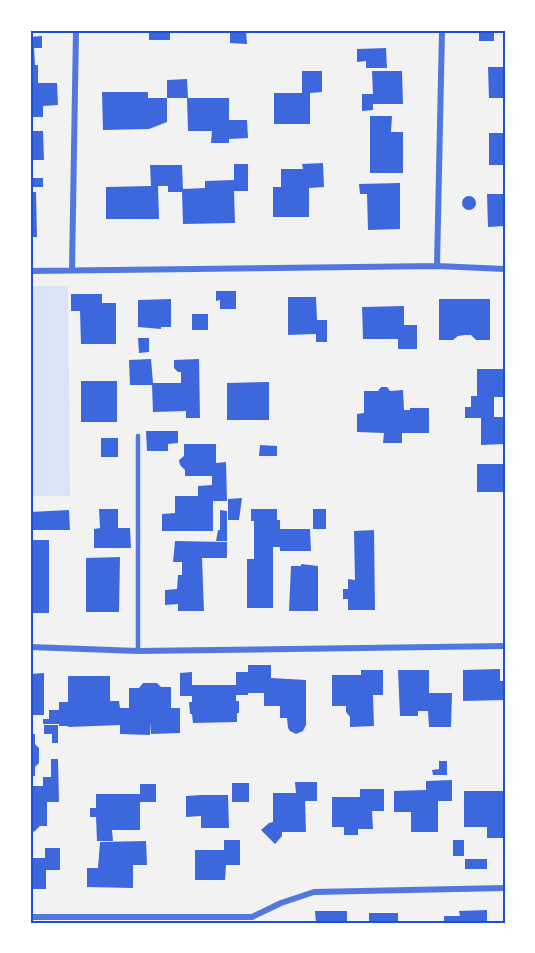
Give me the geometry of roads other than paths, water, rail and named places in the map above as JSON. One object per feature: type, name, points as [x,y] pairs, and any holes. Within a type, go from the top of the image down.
[{"type":"street","points":[[72,270],[76,30]]},
{"type":"street","points":[[436,266],[442,30]]},
{"type":"street","points":[[30,271],[436,266],[505,268]]},
{"type":"street","points":[[30,647],[138,651],[505,646]]},
{"type":"street","points":[[30,917],[252,917],[281,903],[314,892],[505,888]]},
{"type":"lane","points":[[138,436],[138,651]]}]
